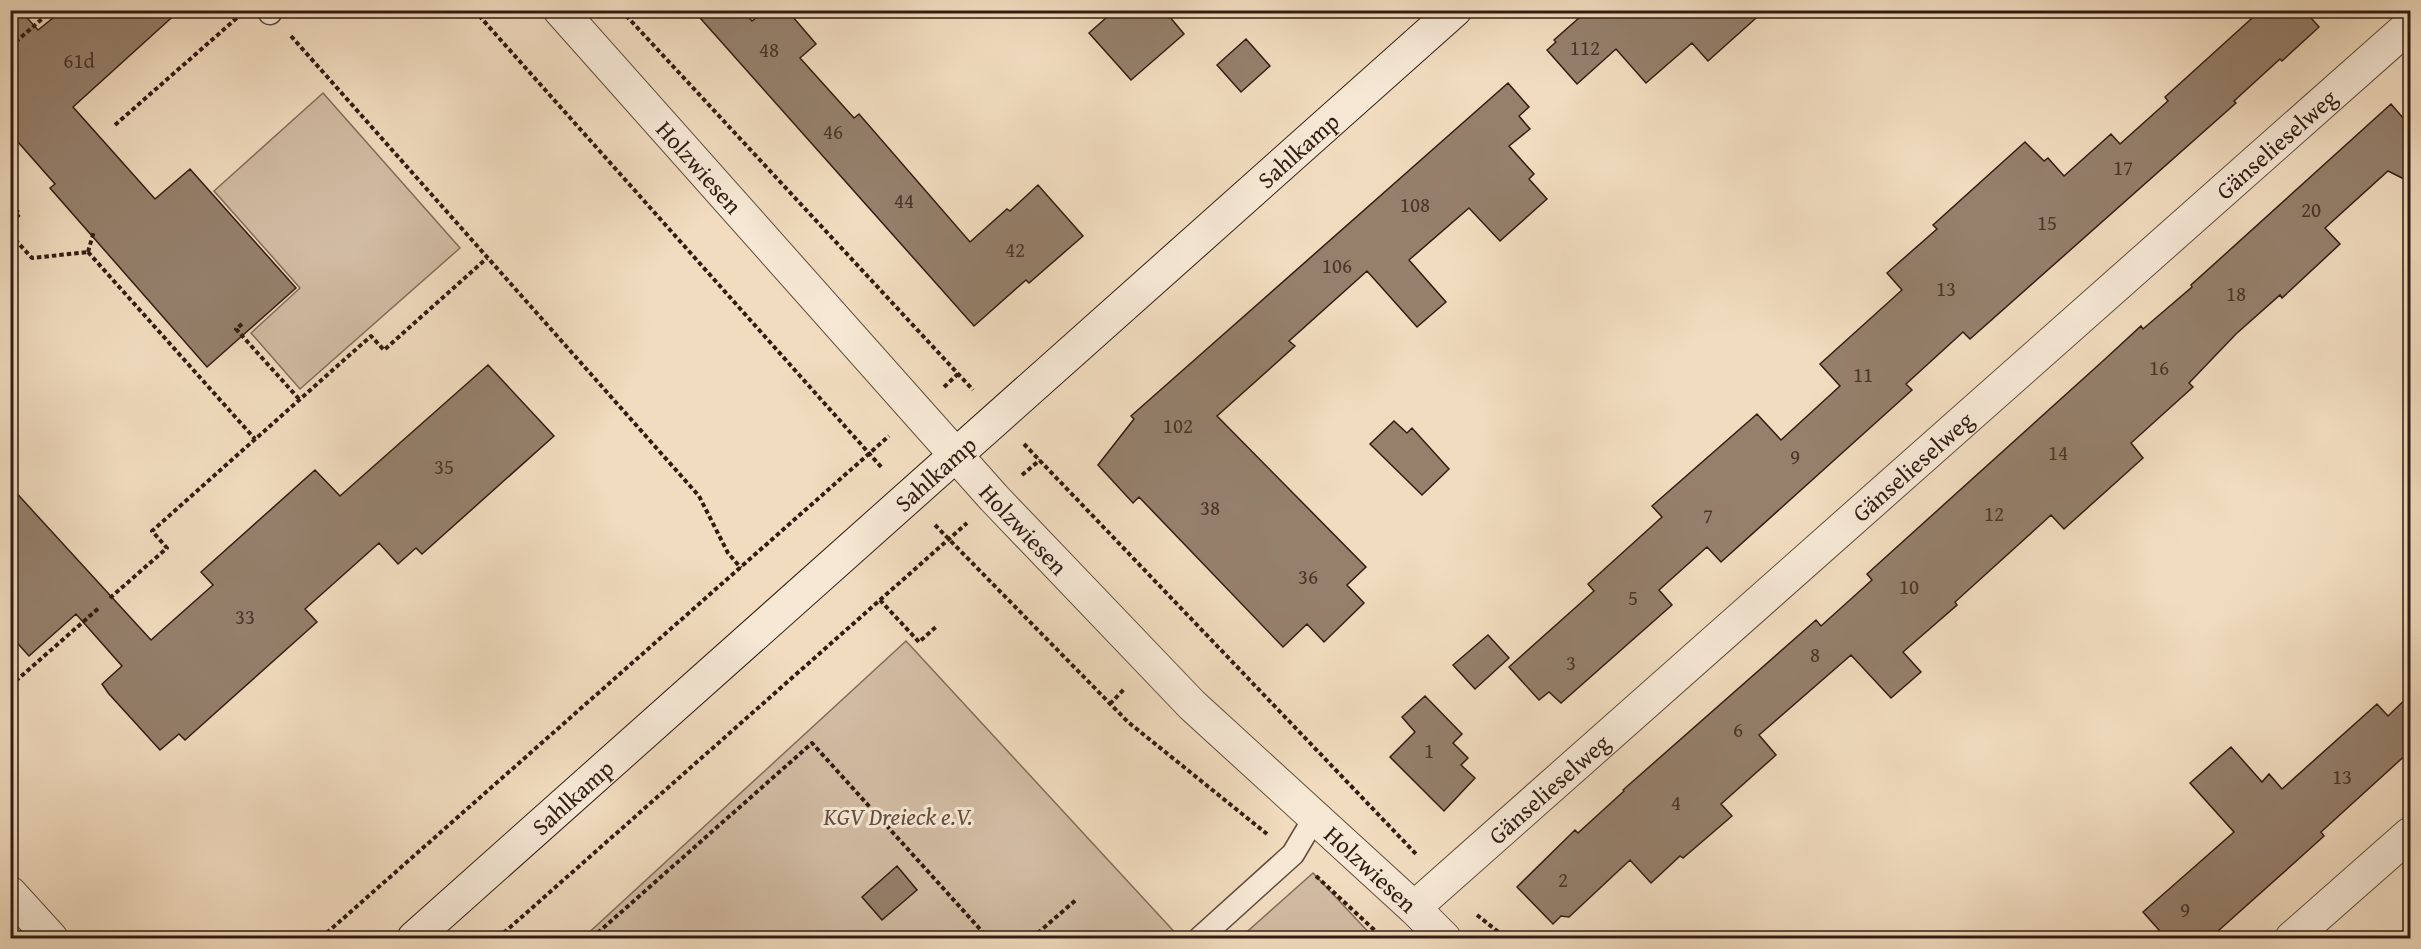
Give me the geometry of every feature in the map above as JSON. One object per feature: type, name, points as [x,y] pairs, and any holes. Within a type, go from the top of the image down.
[{"type":"street","name":"Holzwiesen","points":[[560,10],[994,498],[1192,705],[1414,908],[1444,939]]},
{"type":"street","name":"Sahlkamp","points":[[414,939],[1455,10]]},
{"type":"street","name":"Gänselieselweg","points":[[1414,908],[2410,25]]},
{"type":"street","points":[[2292,939],[2410,834]]},
{"type":"street","points":[[10,893],[51,939]]},
{"type":"lane","points":[[1200,939],[1293,854],[1315,817]]},
{"type":"path","points":[[10,47],[52,10]]},
{"type":"path","points":[[115,125],[245,10]]},
{"type":"path","points":[[321,939],[869,454],[474,10]]},
{"type":"path","points":[[621,10],[958,374]]},
{"type":"path","points":[[271,12],[699,496],[728,553],[741,568]]},
{"type":"path","points":[[10,204],[20,214],[10,223]]},
{"type":"path","points":[[88,252],[94,231]]},
{"type":"path","points":[[10,234],[32,258],[88,252]]},
{"type":"path","points":[[88,252],[255,439]]},
{"type":"path","points":[[110,598],[167,548],[152,531],[371,336],[384,350],[487,258]]},
{"type":"path","points":[[242,324],[236,329],[299,399]]},
{"type":"path","points":[[1040,460],[1460,902],[1506,939]]},
{"type":"path","points":[[498,939],[948,539],[1128,722],[1293,854],[1383,939]]},
{"type":"path","points":[[880,600],[919,642],[938,626]]},
{"type":"path","points":[[10,686],[100,607]]},
{"type":"path","points":[[592,939],[813,743],[988,939]]},
{"type":"path","points":[[1032,939],[1077,899]]},
{"type":"green space","points":[[323,93],[460,248],[300,389],[251,333],[300,288],[214,191]]},
{"type":"green space","name":"KGV Dreieck e.V.","points":[[906,641],[1180,938],[583,938]]},
{"type":"green space","points":[[1313,873],[1374,938],[1240,938]]},
{"type":"building","points":[[10,10],[20,10],[38,30],[63,10],[180,10],[73,107],[155,199],[190,169],[296,288],[207,367],[50,188],[55,184],[10,133]]},
{"type":"building","points":[[693,10],[742,10],[752,21],[766,10],[787,10],[816,44],[800,58],[854,118],[859,114],[970,242],[1007,209],[1010,211],[1038,185],[1083,236],[1029,283],[1026,280],[974,326]]},
{"type":"building","points":[[1115,10],[1164,10],[1184,34],[1131,80],[1089,33]]},
{"type":"building","points":[[1588,10],[1765,10],[1708,61],[1692,43],[1646,83],[1616,49],[1577,84],[1547,50],[1556,42],[1554,40]]},
{"type":"building","points":[[2261,10],[2304,10],[2319,27],[2282,61],[2280,59],[2234,101],[2236,103],[1970,339],[1963,332],[1906,384],[1912,390],[1721,562],[1707,547],[1659,590],[1672,605],[1561,703],[1549,692],[1539,700],[1509,667],[1594,591],[1588,584],[1662,517],[1652,506],[1757,414],[1781,440],[1840,386],[1820,364],[1902,290],[1887,273],[1937,229],[1933,225],[2025,142],[2044,161],[2048,158],[2064,176],[2111,134],[2120,144],[2168,101],[2165,97]]},
{"type":"building","points":[[1246,39],[1270,66],[1241,92],[1217,65]]},
{"type":"building","points":[[1508,83],[1529,107],[1519,116],[1530,129],[1509,146],[1534,174],[1529,179],[1547,199],[1500,241],[1469,208],[1409,260],[1446,302],[1417,327],[1367,271],[1289,341],[1295,346],[1217,416],[1366,567],[1347,585],[1364,603],[1324,642],[1307,624],[1283,647],[1139,497],[1133,503],[1098,465],[1134,419],[1131,416]]},
{"type":"building","points":[[2391,104],[2410,126],[2410,182],[2388,171],[2325,228],[2340,244],[2282,298],[2280,295],[2236,334],[2189,383],[2193,387],[2131,443],[2143,458],[2064,529],[2051,515],[1955,602],[1957,605],[1903,652],[1921,672],[1891,698],[1851,655],[1759,735],[1776,755],[1721,804],[1732,816],[1683,858],[1680,856],[1651,883],[1630,860],[1569,917],[1561,916],[1553,924],[1517,887],[1575,830],[1578,833],[1623,790],[1816,620],[1821,626],[1872,580],[1867,574],[2141,326],[2143,329],[2192,287],[2191,285]]},
{"type":"building","points":[[488,365],[554,436],[422,554],[416,548],[398,564],[379,543],[305,609],[317,622],[185,740],[179,734],[160,750],[109,694],[102,684],[122,666],[76,614],[29,656],[10,635],[10,486],[151,640],[213,585],[201,572],[315,470],[340,496]]},
{"type":"building","points":[[1394,421],[1407,433],[1412,428],[1449,469],[1422,495],[1370,444]]},
{"type":"building","points":[[1488,635],[1509,658],[1475,689],[1453,665]]},
{"type":"building","points":[[2410,695],[2410,751],[2321,832],[2324,836],[2209,939],[2167,939],[2143,912],[2234,832],[2190,783],[2231,747],[2262,782],[2269,774],[2282,789],[2377,704],[2388,716]]},
{"type":"building","points":[[1425,696],[1462,734],[1453,743],[1468,758],[1461,765],[1475,778],[1444,811],[1390,757],[1415,732],[1402,717]]},
{"type":"building","points":[[897,866],[917,890],[882,920],[862,897]]}]
